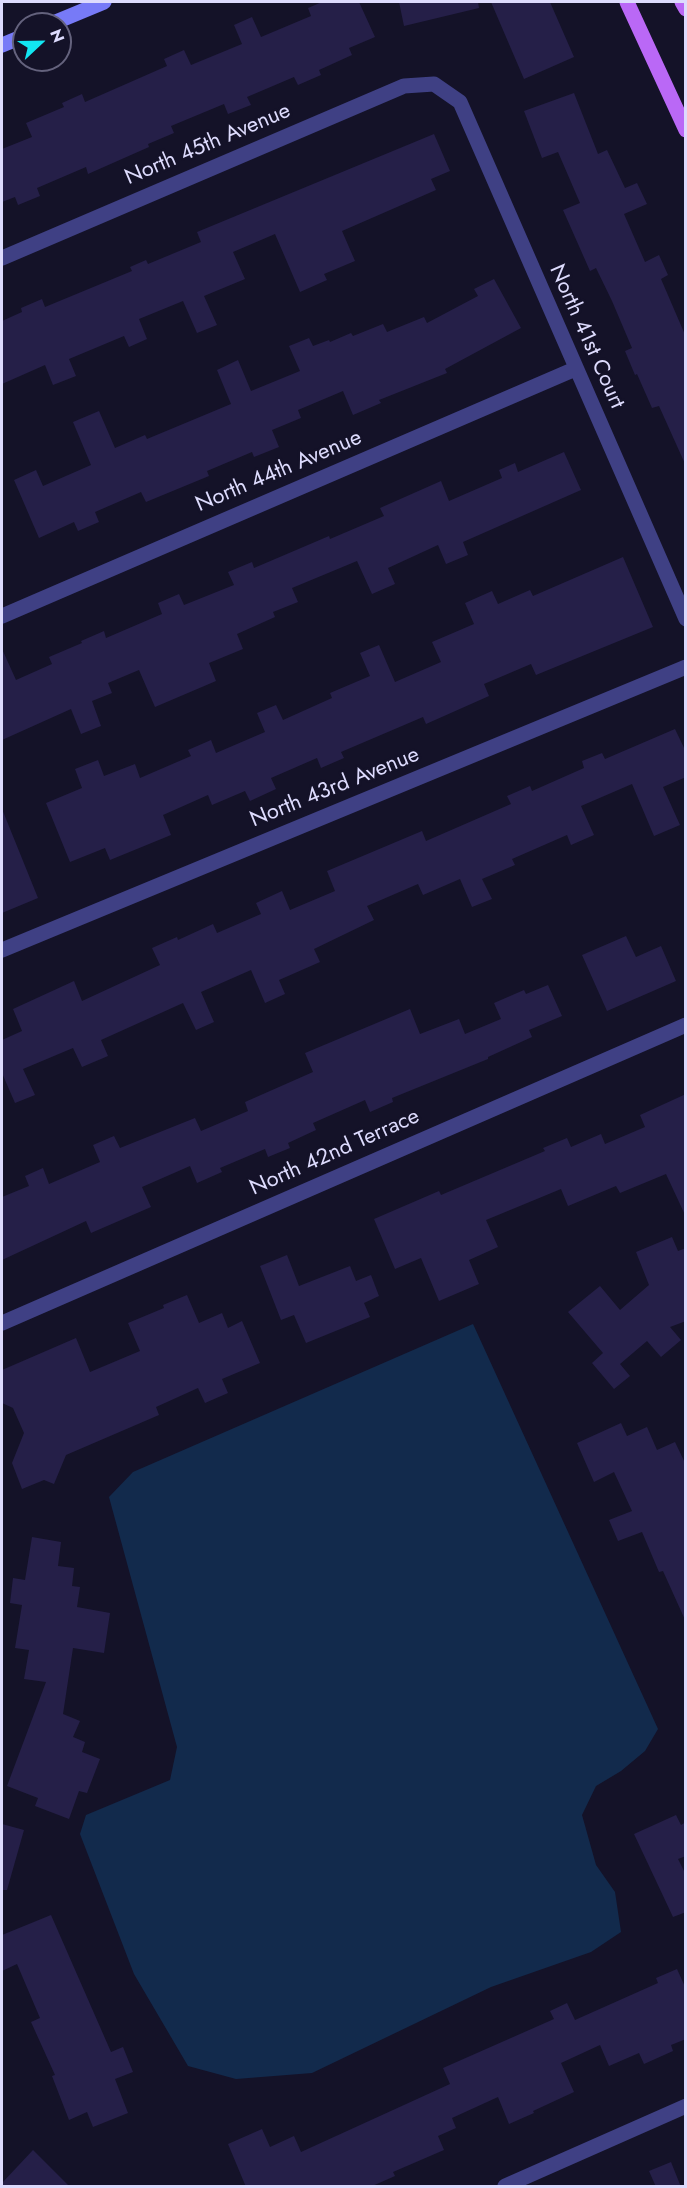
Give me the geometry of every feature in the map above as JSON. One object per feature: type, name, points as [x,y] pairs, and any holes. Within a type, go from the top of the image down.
[{"type":"main road","points":[[627,2],[686,130]]},
{"type":"main road","points":[[682,2],[686,9]]},
{"type":"street","points":[[72,15],[104,2]]},
{"type":"street","name":"North 45th Avenue","points":[[2,258],[404,86],[434,84]]},
{"type":"street","name":"North 41st Court","points":[[434,84],[459,102],[686,619]]},
{"type":"street","name":"North 44th Avenue","points":[[2,616],[575,369]]},
{"type":"street","name":"North 43rd Avenue","points":[[2,950],[686,667]]},
{"type":"street","name":"North 42nd Terrace","points":[[2,1323],[686,1025]]},
{"type":"street","points":[[505,2187],[686,2106]]},
{"type":"water","points":[[473,1324],[658,1729],[645,1751],[621,1771],[596,1786],[582,1815],[596,1865],[615,1892],[621,1932],[591,1952],[491,1987],[312,2073],[236,2079],[188,2066],[134,1974],[80,1834],[86,1815],[170,1780],[177,1747],[109,1497],[133,1472]]},
{"type":"building","points":[[322,2],[359,2],[375,37],[349,48],[352,55],[319,70],[321,75],[298,85],[294,77],[247,97],[251,105],[228,114],[224,104],[171,126],[174,133],[148,144],[149,147],[88,174],[86,167],[37,188],[40,196],[18,205],[15,197],[2,202],[2,149],[32,137],[26,123],[64,107],[62,103],[82,94],[85,102],[167,66],[164,59],[184,50],[191,65],[242,44],[234,25],[252,17],[261,37],[311,16],[308,8]]},
{"type":"building","points":[[399,2],[478,2],[479,8],[404,26]]},
{"type":"building","points":[[491,2],[550,2],[574,57],[524,79]]},
{"type":"building","points":[[574,93],[598,154],[607,150],[625,188],[637,183],[647,204],[624,214],[645,262],[659,255],[668,275],[661,279],[686,337],[686,466],[659,406],[652,408],[637,374],[635,375],[625,351],[632,348],[612,301],[596,268],[590,271],[563,210],[580,203],[558,152],[542,158],[524,111]]},
{"type":"building","points":[[434,134],[450,171],[431,179],[436,190],[342,231],[355,261],[324,274],[327,280],[300,292],[275,234],[233,252],[245,279],[204,296],[217,325],[197,333],[183,301],[139,319],[147,339],[129,347],[124,336],[69,359],[76,376],[53,385],[45,365],[2,384],[2,321],[22,312],[21,308],[42,299],[45,307],[132,271],[130,267],[146,260],[148,264],[201,242],[197,232]]},
{"type":"building","points":[[494,279],[521,328],[445,369],[447,373],[379,400],[381,403],[353,415],[343,391],[298,410],[301,418],[272,430],[279,447],[254,457],[252,452],[207,471],[209,476],[146,502],[141,492],[95,512],[99,522],[78,531],[74,522],[39,538],[14,480],[36,470],[43,486],[91,465],[73,422],[99,411],[115,448],[145,435],[147,439],[231,404],[217,370],[238,360],[251,391],[300,371],[289,346],[309,338],[313,346],[351,333],[353,336],[383,324],[387,332],[424,317],[427,323],[478,296],[474,289]]},
{"type":"building","points":[[564,452],[581,490],[463,542],[468,555],[446,564],[438,545],[388,568],[395,584],[372,594],[357,561],[292,588],[298,602],[273,612],[275,617],[237,634],[243,649],[209,663],[216,681],[155,707],[139,670],[108,683],[112,693],[92,701],[101,726],[81,734],[71,709],[2,740],[2,649],[16,680],[52,664],[49,657],[82,643],[81,641],[104,631],[106,638],[162,614],[158,603],[179,594],[184,605],[234,585],[228,572],[252,562],[254,568],[329,536],[330,539],[384,516],[380,508],[441,481],[449,501],[502,478],[499,470],[515,463],[518,472]]},
{"type":"building","points":[[623,557],[653,627],[536,675],[531,664],[484,684],[489,696],[426,724],[423,717],[341,752],[344,758],[321,768],[317,758],[271,778],[276,789],[250,801],[245,791],[212,805],[208,795],[163,815],[171,835],[110,860],[105,848],[70,862],[46,803],[82,788],[75,769],[98,760],[104,776],[135,764],[140,778],[191,756],[188,750],[211,740],[216,753],[265,732],[257,713],[276,705],[283,720],[332,698],[330,693],[370,676],[360,653],[379,645],[395,682],[441,662],[432,642],[474,624],[465,603],[492,591],[498,604],[530,590],[533,596]]},
{"type":"building","points":[[675,729],[686,752],[686,777],[663,787],[680,825],[654,836],[632,784],[581,806],[594,835],[571,845],[567,835],[512,859],[515,865],[482,879],[492,899],[472,907],[460,879],[423,895],[418,884],[367,906],[374,920],[314,949],[320,962],[279,980],[285,994],[265,1003],[251,970],[201,992],[214,1022],[196,1030],[183,1003],[101,1040],[108,1056],[82,1067],[73,1048],[23,1069],[35,1095],[15,1103],[2,1073],[2,1040],[22,1031],[13,1009],[74,981],[82,1001],[160,965],[152,948],[177,937],[178,940],[213,924],[217,933],[261,914],[256,903],[282,891],[290,910],[335,891],[327,871],[422,831],[426,841],[511,804],[507,796],[530,786],[532,791],[584,768],[582,761],[602,753],[605,759]]},
{"type":"building","points":[[2,809],[38,898],[2,913]]},
{"type":"building","points":[[626,936],[636,957],[661,946],[676,981],[607,1011],[582,955]]},
{"type":"building","points":[[548,985],[562,1016],[529,1030],[532,1037],[488,1059],[392,1098],[393,1102],[370,1112],[365,1100],[313,1123],[316,1130],[288,1143],[290,1148],[268,1157],[265,1149],[220,1168],[222,1172],[197,1183],[190,1166],[142,1187],[151,1207],[91,1233],[86,1221],[2,1260],[2,1197],[29,1186],[25,1176],[43,1168],[49,1184],[100,1162],[93,1145],[114,1136],[120,1148],[195,1118],[201,1131],[248,1111],[245,1102],[313,1072],[305,1053],[410,1009],[420,1034],[459,1019],[465,1034],[501,1019],[494,1003],[524,990],[526,994]]},
{"type":"building","points":[[686,1094],[686,1217],[666,1174],[620,1193],[616,1186],[568,1206],[561,1189],[486,1220],[498,1247],[469,1260],[479,1284],[439,1301],[421,1258],[395,1269],[374,1219],[439,1191],[441,1195],[545,1151],[543,1148],[567,1138],[571,1147],[601,1134],[605,1144],[645,1127],[640,1115]]},
{"type":"building","points":[[672,1237],[678,1251],[686,1248],[686,1321],[670,1327],[681,1340],[661,1357],[647,1341],[620,1364],[630,1376],[614,1389],[592,1363],[603,1353],[568,1312],[600,1286],[620,1310],[649,1285],[636,1252]]},
{"type":"building","points":[[287,1255],[299,1286],[350,1266],[356,1281],[371,1275],[379,1296],[364,1303],[370,1317],[306,1343],[294,1315],[281,1320],[260,1266]]},
{"type":"building","points":[[187,1295],[199,1323],[222,1313],[228,1328],[242,1321],[260,1363],[222,1379],[228,1393],[205,1403],[198,1388],[156,1407],[159,1415],[66,1455],[54,1484],[44,1480],[22,1489],[12,1463],[24,1433],[13,1408],[2,1403],[2,1370],[76,1338],[90,1372],[140,1351],[128,1323],[164,1308],[163,1305]]},
{"type":"building","points":[[621,1423],[627,1436],[647,1427],[657,1450],[675,1442],[686,1465],[686,1622],[663,1571],[659,1572],[642,1532],[618,1541],[609,1520],[632,1511],[614,1472],[594,1482],[577,1443]]},
{"type":"building","points":[[32,1537],[61,1542],[58,1566],[74,1568],[72,1586],[80,1587],[77,1607],[110,1613],[104,1653],[73,1648],[63,1714],[80,1721],[73,1737],[85,1742],[82,1752],[100,1759],[87,1793],[79,1791],[69,1819],[35,1806],[38,1798],[7,1786],[46,1682],[24,1679],[29,1650],[15,1648],[22,1605],[10,1603],[13,1578],[25,1580]]},
{"type":"building","points":[[676,1815],[681,1825],[686,1822],[686,1856],[678,1859],[686,1875],[686,1912],[673,1917],[634,1834]]},
{"type":"building","points":[[2,1824],[24,1830],[7,1890],[2,1890]]},
{"type":"building","points":[[51,1915],[111,2052],[123,2047],[133,2072],[115,2079],[128,2113],[93,2127],[87,2112],[69,2120],[52,2076],[55,2075],[31,2022],[40,2018],[17,1964],[2,1971],[2,1935]]},
{"type":"building","points":[[677,1969],[686,1989],[686,2039],[671,2045],[673,2051],[644,2064],[639,2053],[609,2066],[600,2045],[561,2063],[574,2092],[509,2124],[498,2097],[452,2118],[456,2128],[438,2136],[444,2150],[393,2172],[395,2176],[370,2187],[246,2187],[228,2144],[262,2129],[270,2147],[294,2136],[301,2152],[450,2084],[443,2068],[554,2019],[550,2011],[567,2003],[575,2020],[658,1983],[656,1978]]},
{"type":"building","points":[[33,2150],[70,2187],[2,2187],[2,2183]]},
{"type":"building","points":[[671,2162],[681,2187],[656,2187],[649,2171]]}]
